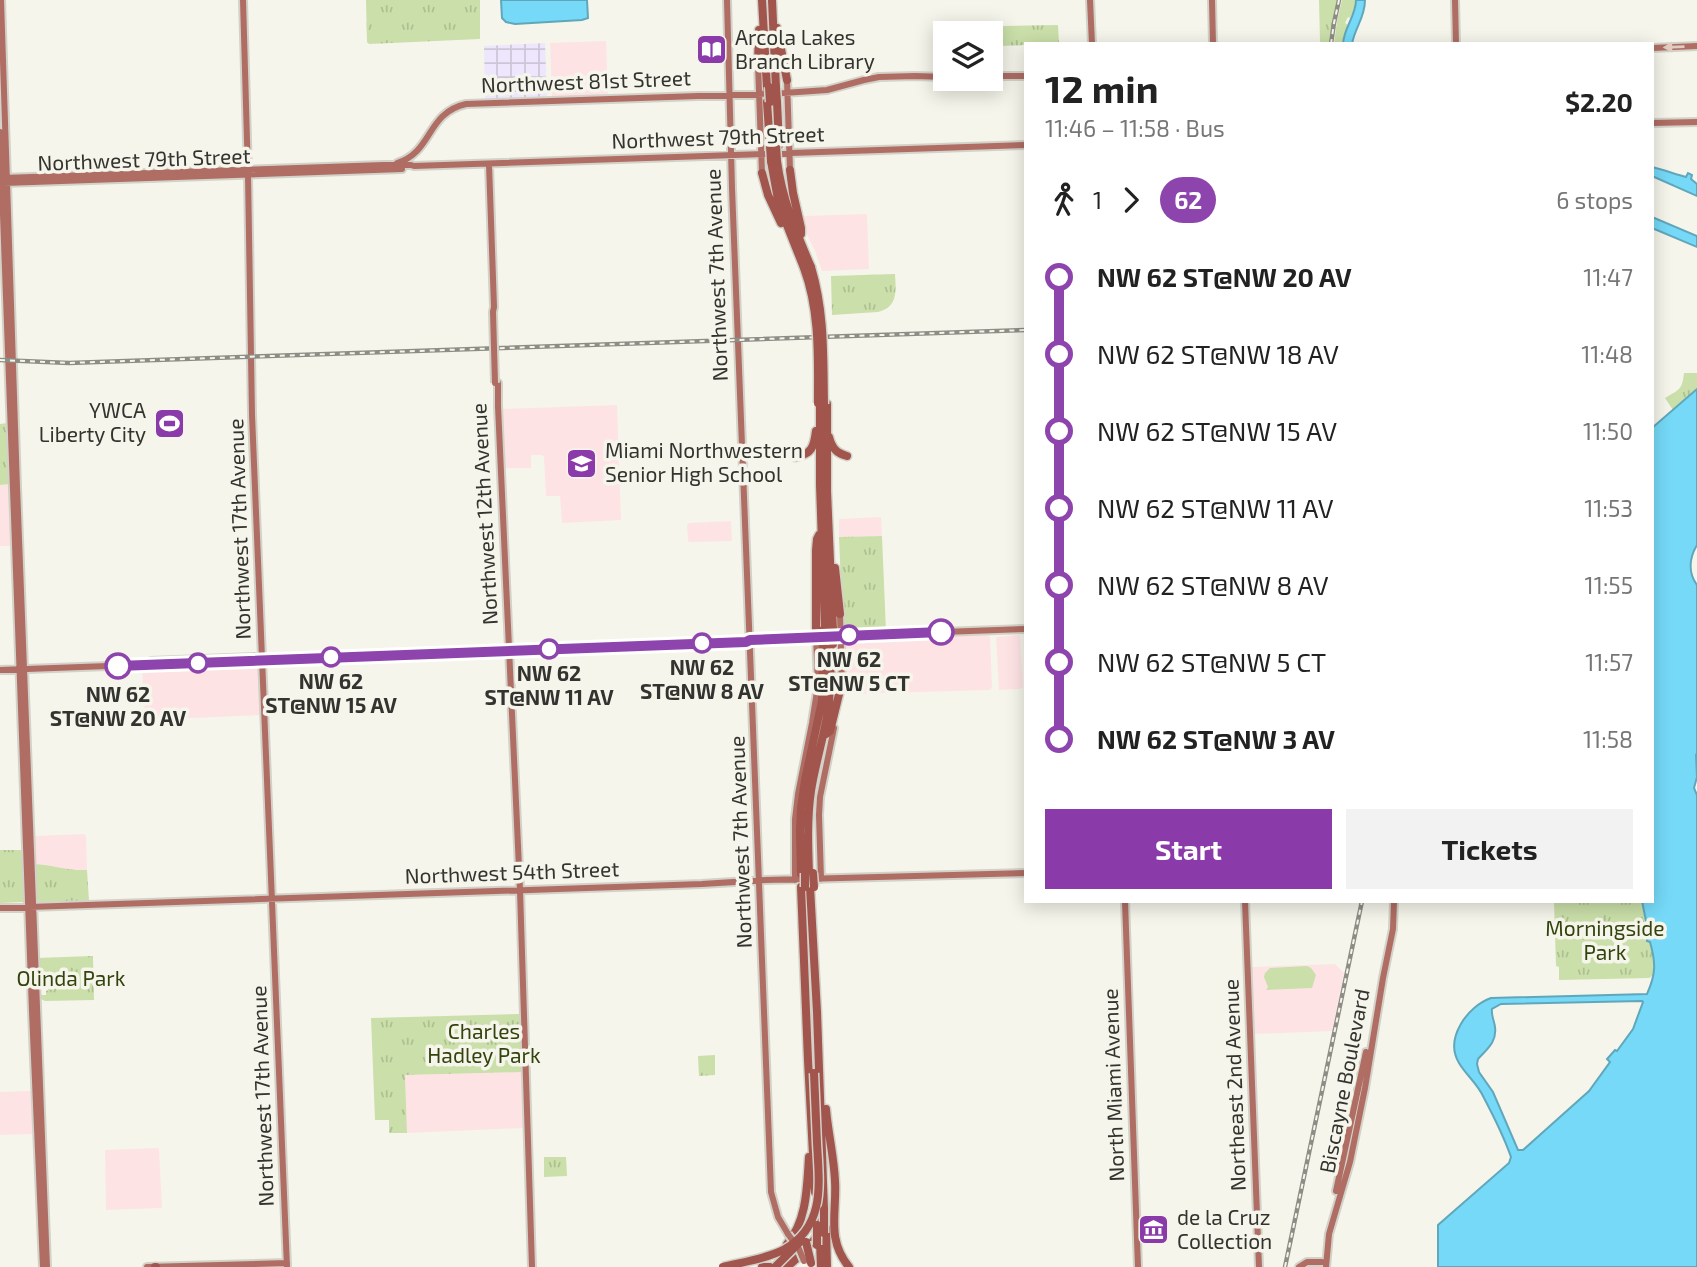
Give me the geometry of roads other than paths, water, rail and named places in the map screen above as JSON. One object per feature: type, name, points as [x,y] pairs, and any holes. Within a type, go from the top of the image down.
[{"type":"highway","points":[[758,64],[759,10],[767,2]]},
{"type":"highway","points":[[767,2],[774,13],[787,80]]},
{"type":"highway","points":[[767,2],[774,183],[779,205],[800,257]]},
{"type":"highway","points":[[775,161],[801,234]]},
{"type":"highway","points":[[775,161],[788,213],[809,268]]},
{"type":"highway","points":[[790,170],[809,268],[823,403],[828,639],[832,701],[813,800],[807,875]]},
{"type":"highway","points":[[762,173],[772,205],[800,257],[809,268]]},
{"type":"highway","points":[[795,457],[805,455],[812,448],[818,414],[823,403]]},
{"type":"highway","points":[[823,403],[833,448],[847,456]]},
{"type":"highway","points":[[807,875],[810,800],[828,711],[831,671],[819,535],[818,414]]},
{"type":"highway","points":[[819,1117],[824,1096],[807,875],[800,831],[805,780],[816,733],[828,639],[827,422]]},
{"type":"highway","points":[[828,527],[840,614]]},
{"type":"highway","points":[[826,734],[830,731],[842,682]]},
{"type":"highway","points":[[816,733],[814,730],[818,685]]},
{"type":"highway","points":[[809,916],[813,948],[819,1117],[818,1223],[822,1238],[823,1267]]},
{"type":"highway","points":[[762,1267],[774,1267],[801,1242],[812,1224],[820,1202],[821,1165],[809,916]]},
{"type":"highway","points":[[809,916],[818,1131],[825,1210],[823,1267]]},
{"type":"highway","points":[[722,1267],[780,1251],[801,1236],[817,1205],[819,1185],[813,948]]},
{"type":"highway","points":[[818,1131],[834,1168],[834,1237],[839,1252],[849,1267]]},
{"type":"highway","points":[[737,1267],[769,1258],[789,1242],[797,1230],[801,1220],[810,1143],[818,1131]]},
{"type":"highway","points":[[787,1267],[809,1247],[824,1224],[832,1199],[834,1168]]},
{"type":"highway","points":[[807,1178],[806,1242],[812,1267]]},
{"type":"main road","points":[[1,0],[3,180]]},
{"type":"main road","name":"Northwest 17th Avenue","points":[[243,0],[252,415],[287,1265]]},
{"type":"main road","name":"Northwest 7th Avenue","points":[[725,0],[771,1192],[778,1217],[799,1249],[804,1264]]},
{"type":"main road","points":[[1090,0],[1091,42]]},
{"type":"main road","points":[[1212,0],[1213,42]]},
{"type":"main road","points":[[1455,0],[1457,42]]},
{"type":"main road","points":[[1654,47],[1697,46]]},
{"type":"main road","points":[[758,64],[758,94],[769,102]]},
{"type":"main road","points":[[1003,76],[1024,76]]},
{"type":"main road","name":"Northwest 81st Street","points":[[392,165],[417,152],[443,114],[466,104],[825,91],[879,77],[933,77]]},
{"type":"main road","points":[[787,80],[790,170]]},
{"type":"main road","points":[[769,102],[761,98],[779,96],[789,101]]},
{"type":"main road","points":[[762,173],[761,154],[769,102]]},
{"type":"main road","points":[[1654,123],[1697,122]]},
{"type":"main road","points":[[0,132],[45,1267]]},
{"type":"main road","name":"Northwest 79th Street","points":[[3,180],[1024,145]]},
{"type":"main road","name":"Northwest 12th Avenue","points":[[489,164],[520,890],[532,1267]]},
{"type":"main road","name":"Northwest 79th Street","points":[[248,172],[412,169],[414,166]]},
{"type":"main road","points":[[807,875],[795,819],[798,794],[828,639],[840,614]]},
{"type":"main road","points":[[0,668],[746,638],[828,639],[1024,631]]},
{"type":"main road","points":[[807,875],[841,700],[842,682],[828,639]]},
{"type":"main road","name":"Northwest 54th Street","points":[[0,908],[760,881],[807,875],[1024,873]]},
{"type":"main road","name":"North Miami Avenue","points":[[1125,903],[1138,1267]]},
{"type":"main road","name":"Northeast 2nd Avenue","points":[[1245,903],[1259,1267]]},
{"type":"main road","name":"Biscayne Boulevard","points":[[1324,1264],[1327,1240],[1325,1234],[1367,1057],[1392,929],[1392,903]]},
{"type":"main road","name":"Biscayne Boulevard","points":[[1324,1264],[1329,1234],[1353,1150],[1364,1097],[1367,1057]]},
{"type":"main road","points":[[1356,1096],[1364,1097]]},
{"type":"main road","points":[[1345,1147],[1353,1150]]},
{"type":"main road","points":[[1299,1267],[1307,1262],[1324,1264]]},
{"type":"main road","points":[[147,1267],[287,1265]]},
{"type":"water","points":[[501,0],[587,0],[588,18],[515,24],[502,18]]},
{"type":"water","points":[[1356,0],[1365,0],[1352,42],[1343,42],[1345,32]]},
{"type":"water","points":[[1654,168],[1686,177],[1688,173],[1692,175],[1691,179],[1697,184],[1697,196],[1654,177]]},
{"type":"water","points":[[1654,218],[1697,236],[1697,247],[1654,229]]},
{"type":"water","points":[[1697,389],[1697,545],[1691,565],[1692,576],[1697,585],[1697,777],[1694,788],[1697,795],[1697,1267],[1438,1267],[1438,1225],[1509,1163],[1511,1157],[1481,1093],[1455,1053],[1454,1043],[1461,1024],[1474,1008],[1491,998],[1647,994],[1654,968],[1650,942],[1647,941],[1648,931],[1642,903],[1654,903],[1654,426]],"holes":[[[1642,1001],[1633,1029],[1617,1051],[1607,1059],[1610,1062],[1589,1091],[1523,1150],[1518,1150],[1493,1092],[1479,1072],[1477,1064],[1494,1037],[1492,1009],[1501,1004]]]},
{"type":"railway","points":[[1331,42],[1339,0]]},
{"type":"railway","points":[[0,360],[69,363],[1024,330]]},
{"type":"railway","points":[[1285,1267],[1362,903]]},
{"type":"place","name":"Arcola Lakes Branch Library","points":[[712,50]]},
{"type":"place","name":"YWCA Liberty City","points":[[169,423]]},
{"type":"place","name":"Miami Northwestern Senior High School","points":[[582,463]]},
{"type":"place","name":"NW 62 ST@NW 5 CT","points":[[849,635]]},
{"type":"place","name":"NW 62 ST@NW 8 AV","points":[[702,643]]},
{"type":"place","name":"NW 62 ST@NW 11 AV","points":[[549,649]]},
{"type":"place","name":"NW 62 ST@NW 15 AV","points":[[331,657]]},
{"type":"place","name":"NW 62 ST@NW 20 AV","points":[[118,666]]},
{"type":"place","name":"de la Cruz Collection","points":[[1154,1230]]},
{"type":"park label","name":"Morningside Park","points":[[1605,941]]},
{"type":"park label","name":"Olinda Park","points":[[71,979]]},
{"type":"park label","name":"Charles Hadley Park","points":[[484,1044]]}]
